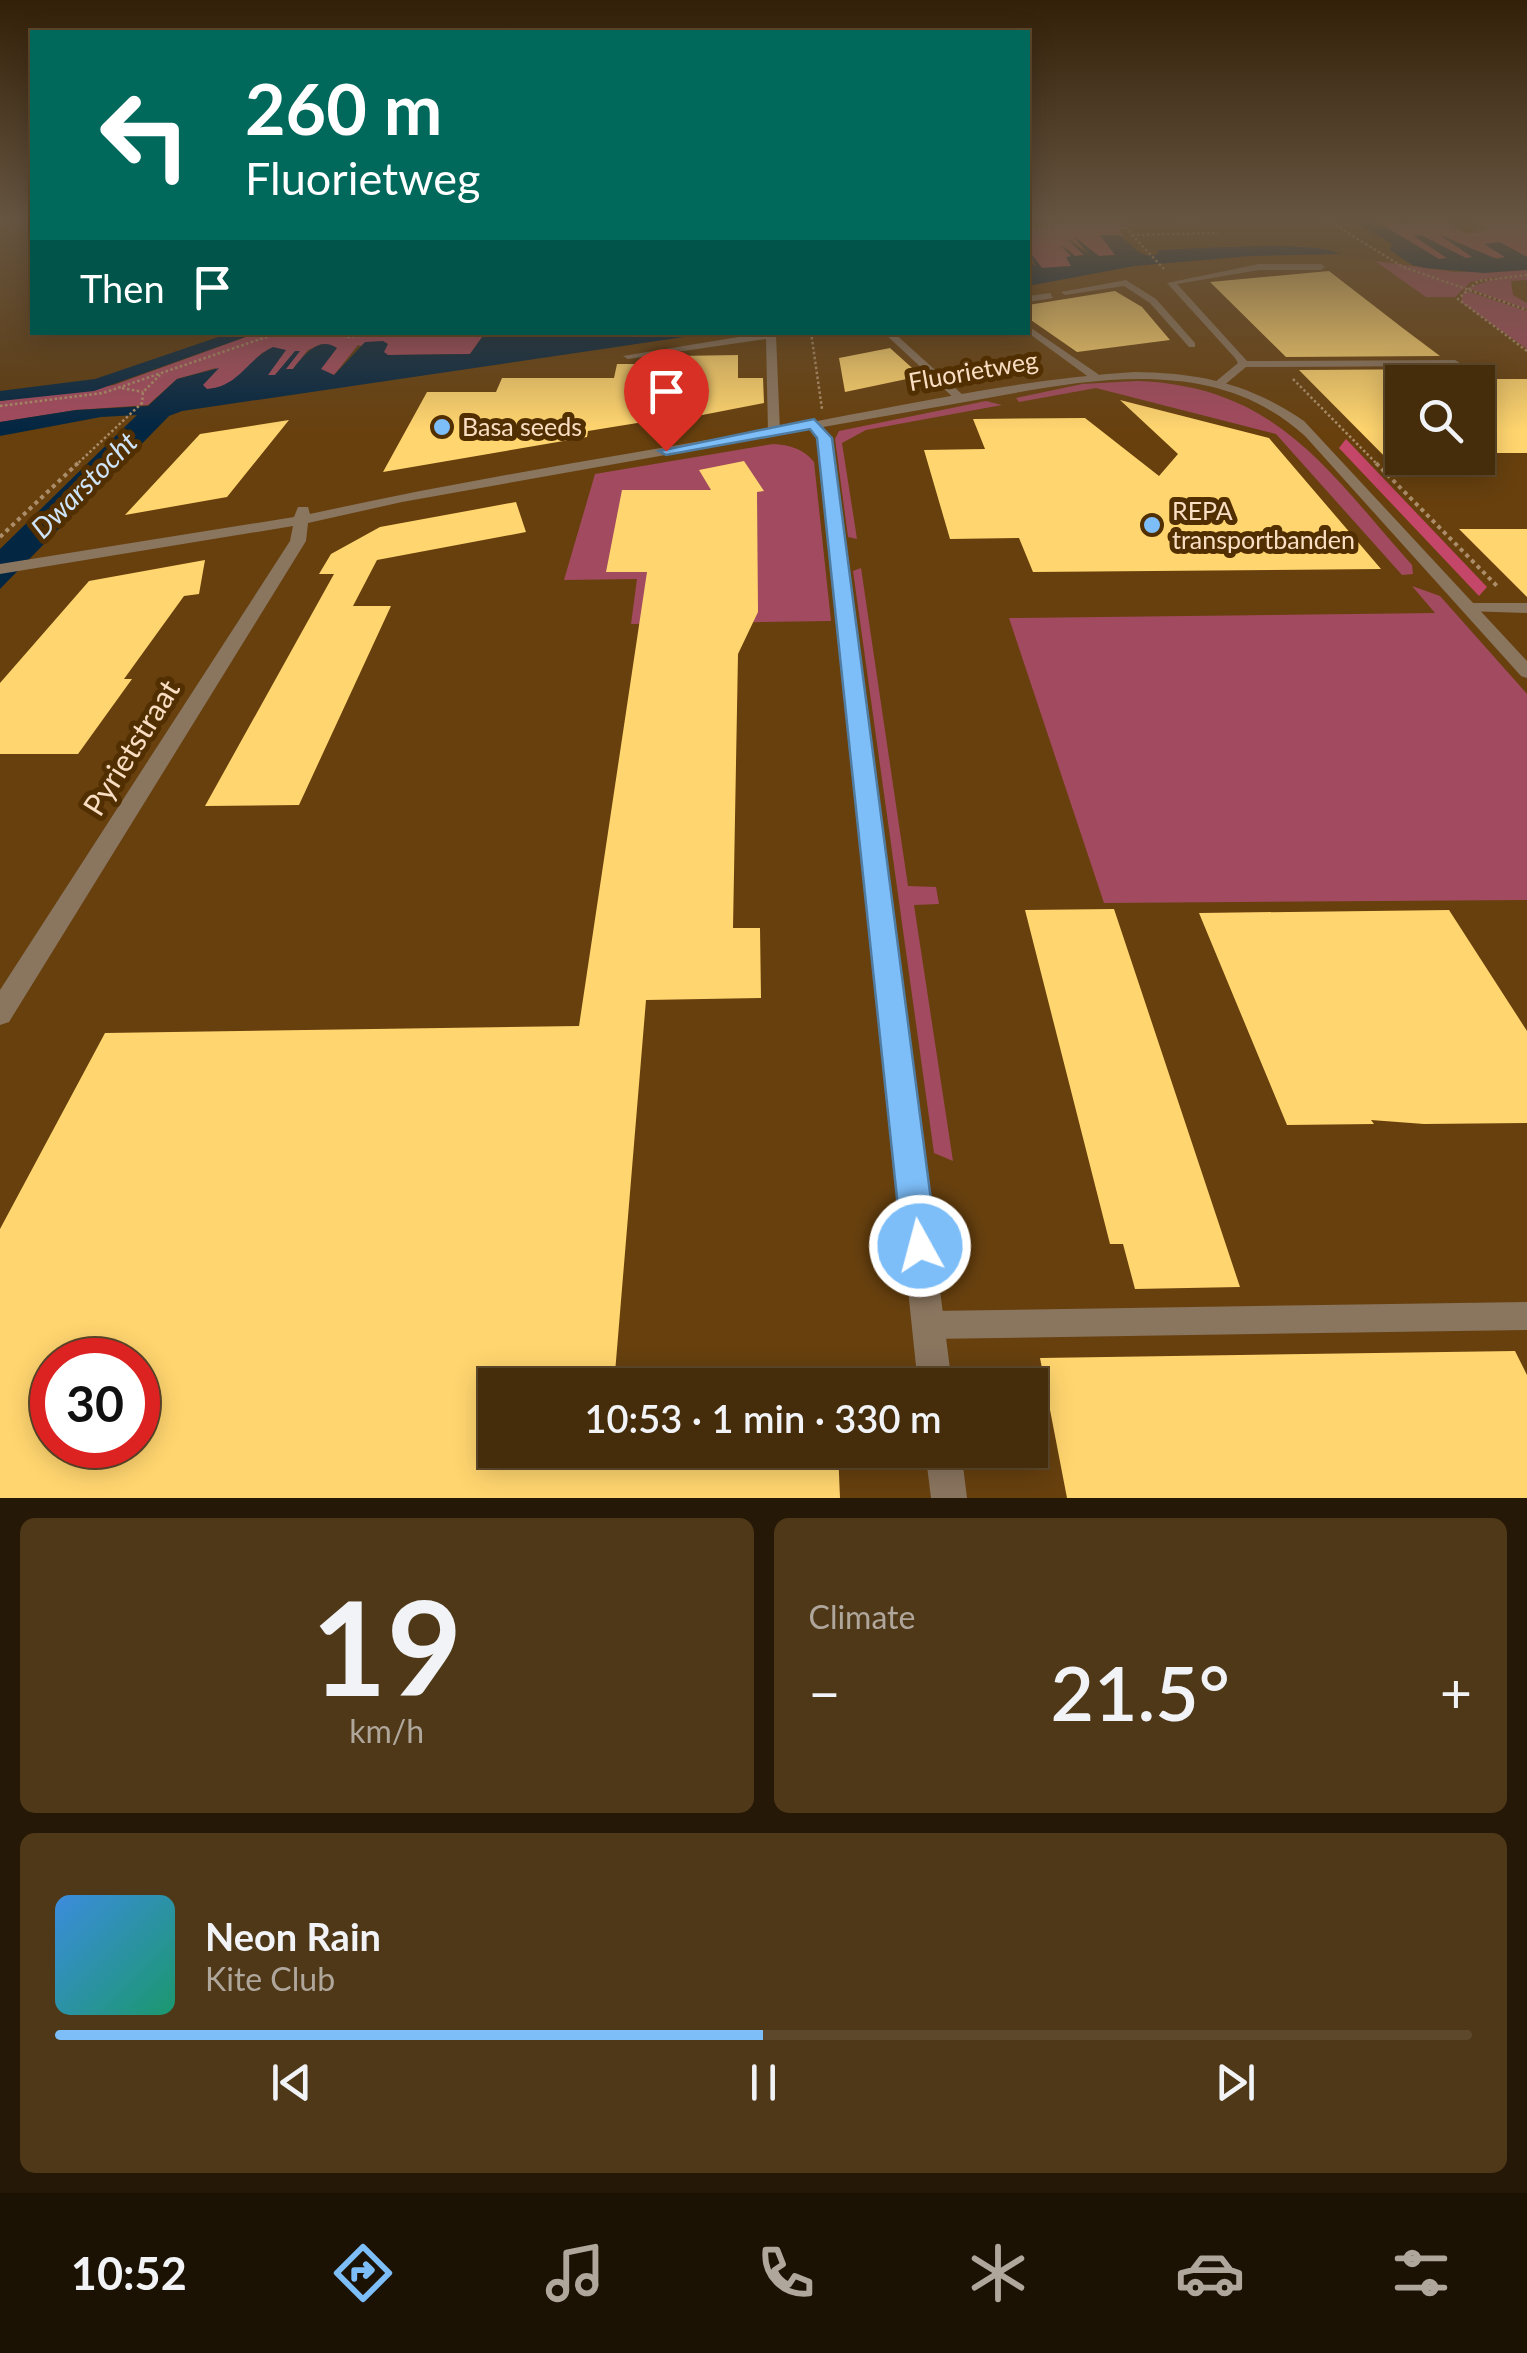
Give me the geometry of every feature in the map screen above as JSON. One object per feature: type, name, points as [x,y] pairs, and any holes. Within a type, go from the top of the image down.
[{"type":"street","name":"Fluorietweg","points":[[0,569],[960,398],[1094,376],[1162,374],[1218,385],[1256,398],[1298,422],[1527,672]]},
{"type":"street","points":[[819,423],[826,443],[934,1368]]},
{"type":"street","name":"Pyrietstraat","points":[[0,1013],[301,536],[303,515]]},
{"type":"street","points":[[945,1468],[948,1498]]},
{"type":"lane","points":[[1065,292],[1079,290]]},
{"type":"lane","points":[[1136,290],[1153,301],[1192,346]]},
{"type":"lane","points":[[1178,290],[1243,364]]},
{"type":"lane","points":[[1030,299],[1050,296]]},
{"type":"lane","points":[[1153,301],[1187,300]]},
{"type":"lane","points":[[1030,330],[1094,376]]},
{"type":"lane","points":[[628,356],[772,335],[774,431]]},
{"type":"lane","points":[[890,335],[960,398]]},
{"type":"lane","points":[[1218,385],[1243,364],[1455,362]]},
{"type":"lane","points":[[1468,608],[1523,608]]},
{"type":"lane","points":[[928,1326],[1527,1316]]},
{"type":"path","points":[[1463,290],[1458,299],[1461,304],[1527,351]]},
{"type":"path","points":[[1469,290],[1527,310]]},
{"type":"path","points":[[0,406],[69,400],[121,388],[270,335]]},
{"type":"path","points":[[344,335],[373,335]]},
{"type":"path","points":[[811,335],[819,423]]},
{"type":"path","points":[[1272,364],[1289,375],[1523,608]]},
{"type":"path","points":[[0,537],[141,404],[143,392],[160,375]]},
{"type":"path","points":[[121,388],[143,392]]},
{"type":"shaded area","points":[[1030,290],[1527,290],[1527,1498],[0,1498],[0,429],[690,335],[1030,335]]},
{"type":"shaded area","points":[[1416,290],[1463,290],[1455,297],[1426,297]]},
{"type":"shaded area","points":[[1464,290],[1527,311],[1527,349],[1461,302]]},
{"type":"shaded area","points":[[1472,290],[1512,290],[1513,295],[1527,303],[1527,309]]},
{"type":"shaded area","points":[[252,335],[484,335],[470,354],[388,355],[358,345],[334,375],[320,370],[333,348],[322,344],[308,350],[293,369],[285,369],[295,352],[275,375],[267,375],[263,352],[238,376],[216,388],[202,385],[216,368],[177,379],[148,405],[76,410],[0,422],[0,401],[114,385]]},
{"type":"shaded area","points":[[1137,381],[1186,386],[1227,398],[1263,416],[1325,466],[1412,565],[1413,574],[1402,575],[1276,434],[1096,388],[1019,402],[1016,398],[1082,384]]},
{"type":"shaded area","points":[[986,401],[1002,405],[866,430],[842,443],[857,539],[848,537],[835,439],[839,431]]},
{"type":"shaded area","points":[[1346,439],[1487,587],[1479,596],[1339,448]]},
{"type":"shaded area","points":[[773,444],[795,448],[814,462],[831,621],[631,624],[637,579],[564,580],[595,474]]},
{"type":"shaded area","points":[[861,568],[908,886],[936,887],[939,904],[914,905],[953,1161],[934,1153],[853,571]]},
{"type":"shaded area","points":[[1412,586],[1440,596],[1527,694],[1527,900],[1104,903],[1009,618],[1435,613]]},
{"type":"water","points":[[224,335],[251,335],[94,391],[0,401],[0,391],[95,379]]},
{"type":"water","name":"Dwarstocht","points":[[484,335],[697,335],[182,411],[169,416],[0,589],[0,549],[137,415],[101,417],[0,436],[0,422],[76,410],[148,406],[177,379],[219,368],[203,385],[207,389],[218,387],[273,347],[286,350],[268,375],[275,375],[295,351],[300,351],[286,369],[293,369],[308,352],[325,344],[337,348],[321,369],[334,375],[365,342],[383,341],[388,344],[384,352],[388,355],[470,354]]},
{"type":"building","points":[[1218,290],[1354,290],[1440,356],[1286,357]]},
{"type":"building","points":[[1115,291],[1142,307],[1170,340],[1077,352],[1030,319],[1030,305]]},
{"type":"building","points":[[890,348],[921,376],[845,392],[839,358]]},
{"type":"building","points":[[738,355],[738,378],[763,378],[764,403],[661,423],[662,419],[588,431],[587,437],[383,472],[427,392],[496,392],[502,378],[614,378],[617,364],[670,364],[671,357],[676,356]]},
{"type":"building","points":[[1385,369],[1385,457],[1299,370]]},
{"type":"building","points":[[1495,379],[1527,379],[1527,453],[1495,453]]},
{"type":"building","points":[[1120,400],[1269,438],[1381,569],[1033,572],[1019,538],[950,539],[924,450],[985,449],[973,419],[1085,418],[1159,476],[1178,454]]},
{"type":"building","points":[[289,420],[227,497],[125,515],[200,434]]},
{"type":"building","points":[[744,461],[764,491],[757,492],[758,612],[738,654],[733,928],[760,928],[761,998],[646,1000],[615,1368],[478,1368],[478,1468],[839,1468],[840,1498],[0,1498],[0,1229],[105,1033],[579,1026],[647,572],[606,572],[622,490],[711,490],[699,470]]},
{"type":"building","points":[[516,502],[526,532],[377,560],[353,606],[391,606],[299,805],[205,806],[334,574],[319,574],[331,554],[380,527]]},
{"type":"building","points":[[1459,529],[1527,529],[1527,597]]},
{"type":"building","points":[[205,560],[199,594],[184,596],[124,679],[132,679],[78,754],[0,754],[0,683],[89,581]]},
{"type":"building","points":[[1114,909],[1240,1287],[1135,1289],[1123,1244],[1110,1244],[1025,910]]},
{"type":"building","points":[[1449,910],[1527,1031],[1527,1123],[1371,1120],[1374,1124],[1287,1125],[1199,913]]},
{"type":"building","points":[[1515,1351],[1527,1375],[1527,1498],[1067,1498],[1048,1399],[1048,1368],[1042,1368],[1040,1358]]},
{"type":"place","name":"Basa seeds","points":[[442,427]]},
{"type":"place","name":"REPA transportbanden","points":[[1152,525]]},
{"type":"route","points":[[666,451],[814,424],[824,438],[920,1246]]}]
